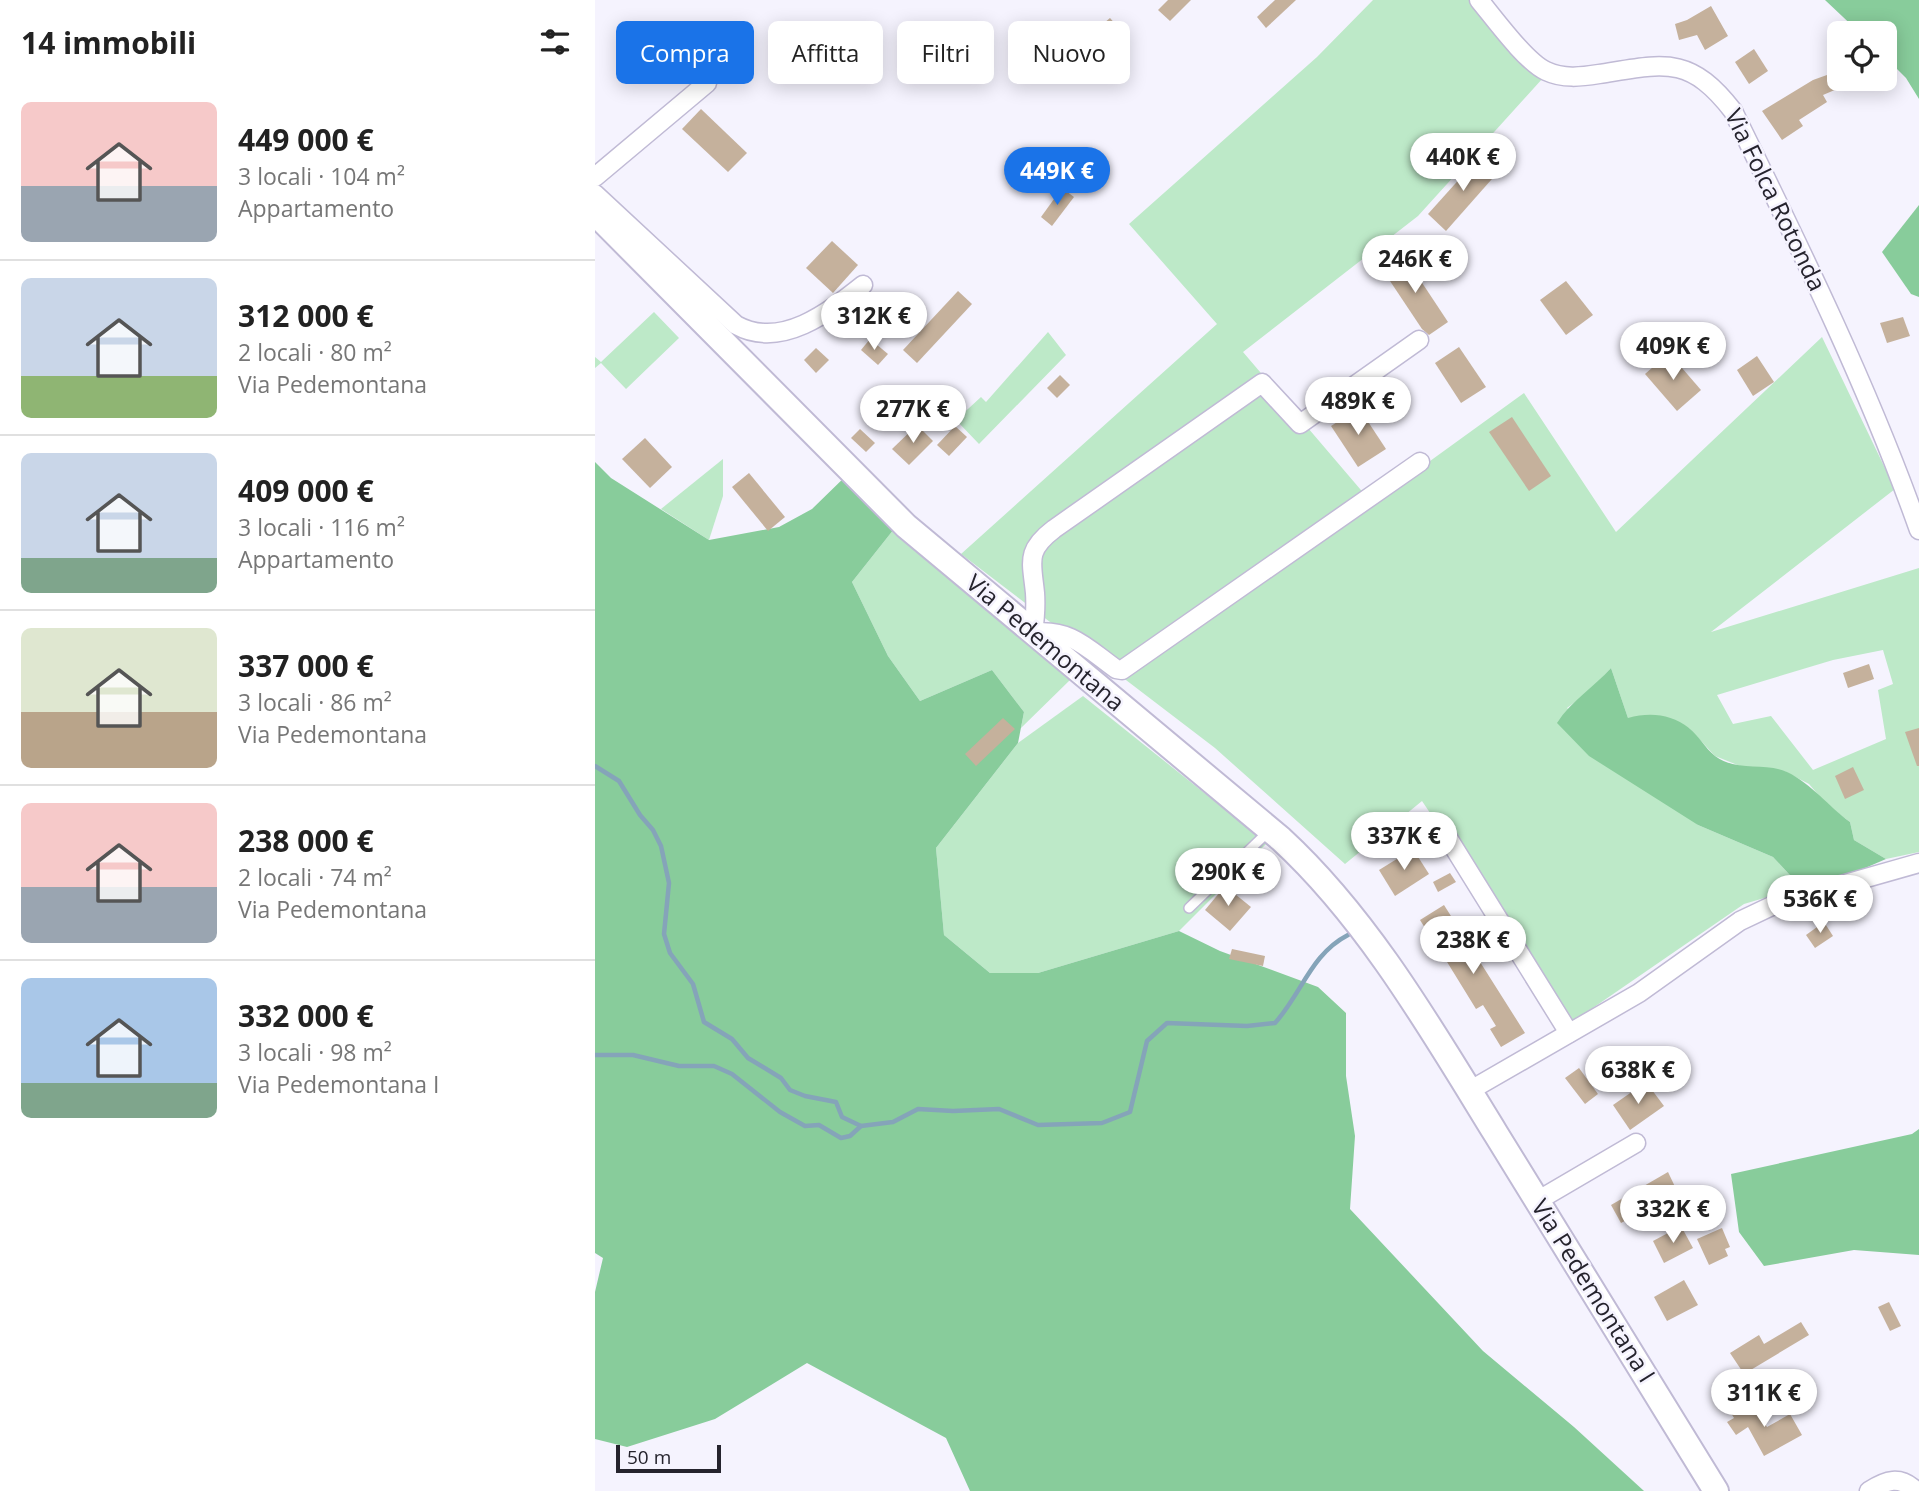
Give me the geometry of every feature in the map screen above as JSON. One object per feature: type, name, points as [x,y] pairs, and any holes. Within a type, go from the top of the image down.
[{"type":"street","name":"Via Folca Rotonda","points":[[1479,0],[1543,70],[1564,76],[1584,77],[1669,65],[1694,73],[1721,95],[1733,111],[1804,254],[1898,471],[1919,530]]},
{"type":"street","points":[[595,177],[706,84]]},
{"type":"street","points":[[595,194],[736,325],[751,333],[803,326],[828,312],[863,285]]},
{"type":"street","name":"Via Pedemontana","points":[[595,213],[897,518],[1271,830],[1320,876],[1350,911],[1469,1091]]},
{"type":"street","points":[[1419,341],[1300,424],[1262,383],[1054,529],[1032,554],[1036,604],[1034,633],[1061,632],[1116,669],[1122,670],[1420,462]]},
{"type":"street","points":[[1448,838],[1569,1033]]},
{"type":"street","points":[[1469,1091],[1639,993],[1740,921],[1778,903],[1919,863]]},
{"type":"street","name":"Via Pedemontana I","points":[[1469,1091],[1716,1491]]},
{"type":"street","points":[[1537,1201],[1636,1143]]},
{"type":"street","points":[[1870,1491],[1892,1480],[1908,1483],[1916,1491]]},
{"type":"lane","points":[[1189,908],[1271,830]]},
{"type":"green space","points":[[1373,0],[1471,0],[1543,78],[1418,216],[1243,352],[1372,503],[1524,393],[1616,532],[1822,337],[1895,489],[1711,632],[1919,568],[1919,852],[1886,859],[1854,840],[1850,822],[1827,805],[1809,784],[1784,771],[1740,766],[1715,756],[1689,728],[1628,718],[1611,668],[1591,690],[1567,708],[1698,825],[1773,857],[1801,887],[1744,904],[1571,1023],[1422,801],[1345,864],[1215,748],[961,554],[1217,324],[1129,224],[1317,57]],"holes":[[[1883,650],[1893,684],[1878,690],[1886,739],[1813,770],[1771,716],[1733,724],[1717,695],[1833,660]]]},
{"type":"green space","points":[[1825,0],[1919,0],[1919,99],[1897,69],[1897,21],[1847,21]]},
{"type":"green space","points":[[1919,205],[1919,297],[1911,294],[1882,252]]},
{"type":"green space","points":[[654,312],[679,338],[626,389],[601,363],[595,368],[595,357],[601,362]]},
{"type":"green space","points":[[1048,332],[1066,355],[979,444],[956,420],[981,397],[986,402]]},
{"type":"green space","points":[[723,459],[723,496],[709,540],[661,509]]},
{"type":"green space","points":[[595,462],[611,478],[709,540],[779,527],[812,509],[851,471],[894,529],[852,582],[888,656],[920,701],[992,670],[1024,712],[1018,743],[936,848],[944,935],[990,973],[1038,973],[1179,931],[1220,951],[1318,987],[1346,1013],[1346,1076],[1355,1136],[1350,1209],[1483,1351],[1574,1427],[1644,1491],[970,1491],[946,1438],[807,1363],[715,1419],[627,1447],[595,1439],[595,1292],[603,1258],[595,1253]]},
{"type":"green space","points":[[894,529],[1070,680],[1021,728],[1024,712],[992,670],[920,701],[888,656],[852,582]]},
{"type":"green space","points":[[1611,668],[1628,718],[1644,715],[1668,717],[1689,728],[1711,753],[1723,761],[1787,772],[1850,822],[1854,840],[1886,859],[1842,878],[1801,887],[1773,857],[1698,825],[1589,756],[1557,723]]},
{"type":"green space","points":[[1083,696],[1267,843],[1179,931],[1038,973],[990,973],[944,935],[936,848],[1018,743]]},
{"type":"green space","points":[[1919,1129],[1919,1255],[1854,1250],[1764,1266],[1739,1232],[1731,1174],[1912,1134]]},
{"type":"building","points":[[1168,0],[1191,0],[1170,21],[1158,10]]},
{"type":"building","points":[[1275,0],[1296,0],[1266,28],[1257,17]]},
{"type":"building","points":[[1711,6],[1728,36],[1705,50],[1697,35],[1679,40],[1675,24]]},
{"type":"building","points":[[1754,49],[1768,71],[1749,84],[1735,62]]},
{"type":"building","points":[[1827,75],[1827,91],[1832,91],[1823,95],[1827,102],[1799,120],[1803,126],[1782,140],[1762,111],[1813,80]]},
{"type":"building","points":[[701,109],[747,153],[728,172],[682,129]]},
{"type":"building","points":[[1481,155],[1499,171],[1446,231],[1428,214]]},
{"type":"building","points":[[1062,188],[1074,197],[1052,226],[1041,217]]},
{"type":"building","points":[[832,241],[858,265],[833,293],[806,268]]},
{"type":"building","points":[[1403,254],[1448,322],[1429,335],[1422,329],[1382,269]]},
{"type":"building","points":[[1566,281],[1593,315],[1566,335],[1540,300]]},
{"type":"building","points":[[958,291],[972,304],[917,363],[903,350]]},
{"type":"building","points":[[1903,317],[1910,336],[1887,343],[1880,323]]},
{"type":"building","points":[[870,339],[888,354],[878,365],[861,350]]},
{"type":"building","points":[[1459,347],[1486,387],[1461,403],[1435,363]]},
{"type":"building","points":[[816,348],[829,360],[816,373],[804,360]]},
{"type":"building","points":[[1669,353],[1701,390],[1677,411],[1645,374]]},
{"type":"building","points":[[1757,356],[1774,382],[1753,396],[1737,370]]},
{"type":"building","points":[[1060,375],[1070,385],[1057,398],[1047,388]]},
{"type":"building","points":[[1359,408],[1386,449],[1358,467],[1331,426]]},
{"type":"building","points":[[1512,417],[1551,476],[1529,491],[1489,432]]},
{"type":"building","points":[[917,425],[933,441],[909,465],[892,449]]},
{"type":"building","points":[[955,426],[967,437],[949,456],[937,445]]},
{"type":"building","points":[[860,429],[875,443],[866,452],[851,438]]},
{"type":"building","points":[[645,438],[672,467],[650,488],[622,459]]},
{"type":"building","points":[[749,473],[785,517],[768,531],[732,487]]},
{"type":"building","points":[[1869,664],[1874,679],[1848,688],[1843,673]]},
{"type":"building","points":[[1003,718],[1015,729],[976,766],[965,754]]},
{"type":"building","points":[[1919,728],[1919,766],[1917,766],[1905,732]]},
{"type":"building","points":[[1853,767],[1864,790],[1845,799],[1835,776]]},
{"type":"building","points":[[1413,849],[1429,874],[1395,896],[1379,870]]},
{"type":"building","points":[[1450,873],[1456,882],[1438,892],[1433,882]]},
{"type":"building","points":[[1225,886],[1251,907],[1230,931],[1205,910]]},
{"type":"building","points":[[1444,905],[1525,1033],[1501,1047],[1490,1029],[1496,1026],[1483,1005],[1476,1009],[1444,957],[1449,953],[1437,933],[1430,936],[1420,920]]},
{"type":"building","points":[[1824,922],[1833,936],[1815,948],[1806,935]]},
{"type":"building","points":[[1232,949],[1265,956],[1263,966],[1229,959]]},
{"type":"building","points":[[1579,1068],[1598,1094],[1585,1104],[1565,1078]]},
{"type":"building","points":[[1646,1082],[1664,1106],[1630,1130],[1613,1105]]},
{"type":"building","points":[[1668,1172],[1678,1193],[1621,1223],[1611,1205]]},
{"type":"building","points":[[1681,1226],[1693,1248],[1664,1263],[1653,1241]]},
{"type":"building","points":[[1722,1228],[1730,1247],[1725,1249],[1728,1256],[1709,1265],[1697,1239]]},
{"type":"building","points":[[1684,1280],[1698,1305],[1667,1321],[1654,1297]]},
{"type":"building","points":[[1889,1302],[1901,1326],[1890,1331],[1878,1307]]},
{"type":"building","points":[[1801,1322],[1809,1335],[1744,1374],[1730,1353],[1759,1335],[1764,1344]]},
{"type":"building","points":[[1751,1401],[1767,1427],[1790,1414],[1802,1435],[1764,1456],[1748,1427],[1736,1435],[1727,1422],[1734,1418],[1731,1413]]},
{"type":"waterway","points":[[595,766],[619,781],[661,846],[669,883],[664,934],[670,953],[693,984],[704,1022],[732,1039],[748,1058],[781,1078],[790,1090],[836,1102],[842,1117],[861,1126]]},
{"type":"waterway","points":[[595,1055],[633,1055],[679,1066],[714,1066],[732,1074],[780,1112],[805,1126],[819,1125],[841,1138],[850,1136],[861,1126],[893,1122],[918,1109],[999,1109],[1038,1125],[1102,1123],[1130,1112],[1147,1041],[1167,1023],[1247,1026],[1275,1023],[1316,963],[1335,943],[1348,935]]}]
